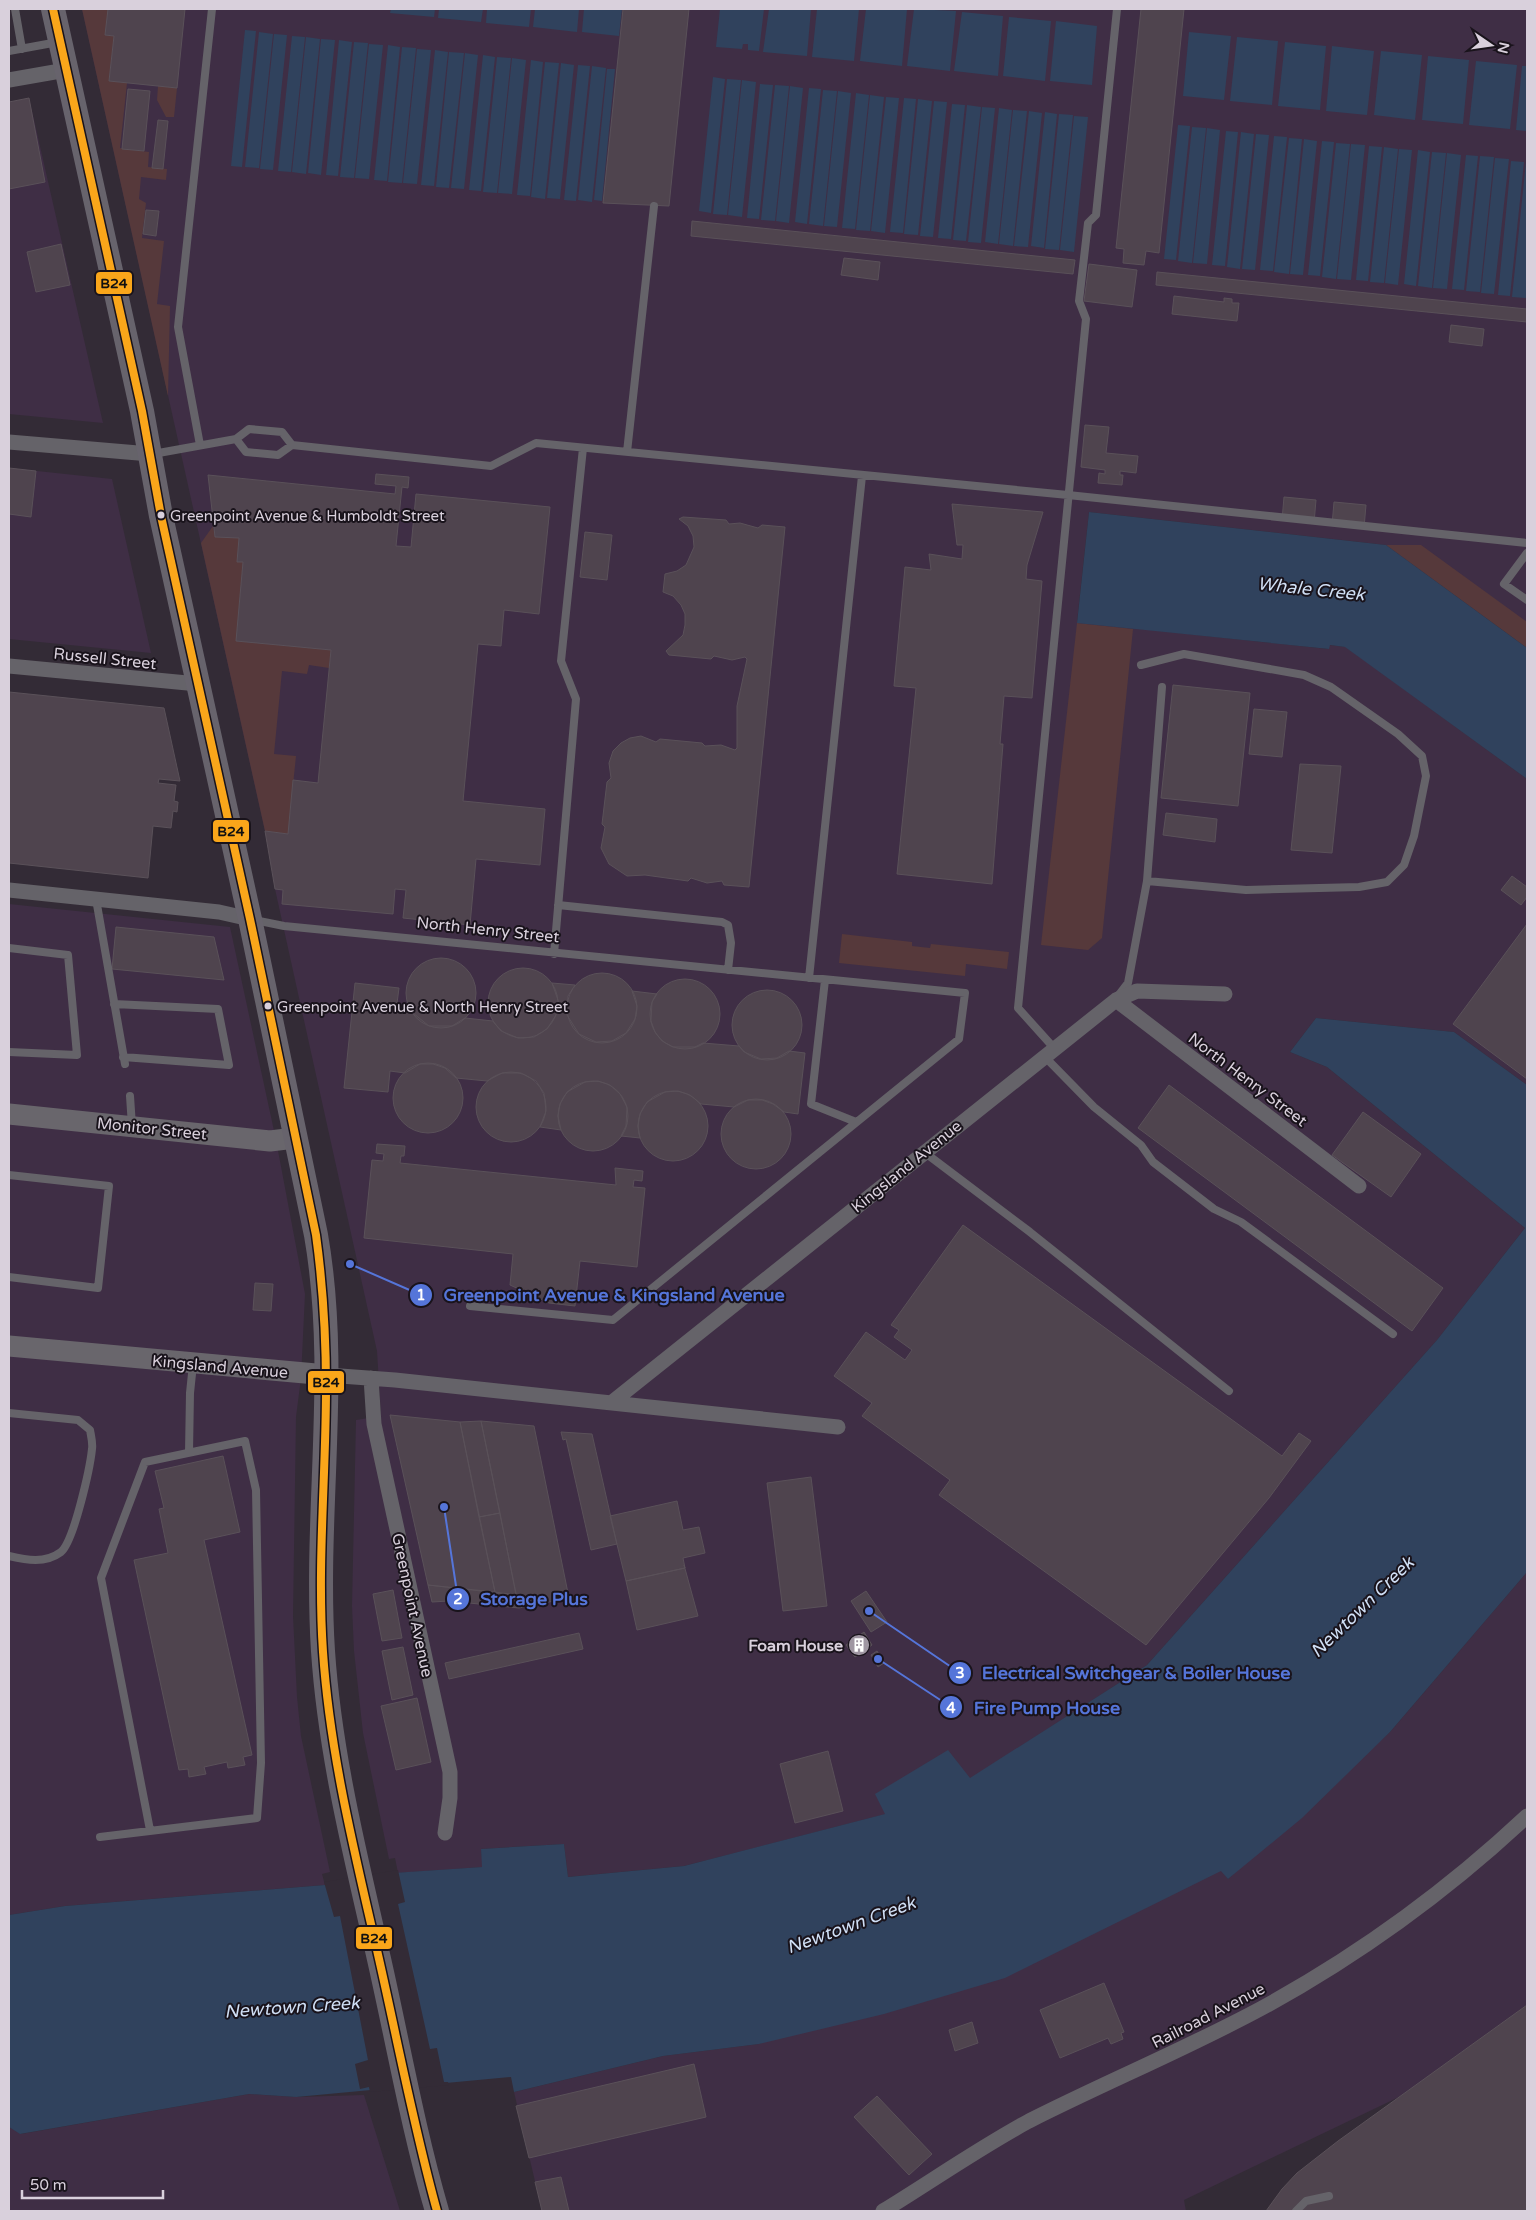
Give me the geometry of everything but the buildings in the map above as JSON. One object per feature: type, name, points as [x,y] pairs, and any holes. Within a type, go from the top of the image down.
[{"type":"main road","points":[[53,9],[150,454],[159,507],[250,919],[319,1250],[328,1375],[322,1568],[323,1650],[334,1750],[381,1969],[437,2211]]},
{"type":"main road","name":"Monitor Street","points":[[9,1114],[270,1140],[295,1138]]},
{"type":"main road","name":"Kingsland Avenue","points":[[9,1346],[328,1375]]},
{"type":"street","points":[[9,80],[66,70]]},
{"type":"street","points":[[9,442],[150,454]]},
{"type":"street","name":"Russell Street","points":[[9,666],[198,684]]},
{"type":"street","name":"North Henry Street","points":[[9,890],[219,912],[250,919]]},
{"type":"street","name":"Kingsland Avenue","points":[[611,1403],[1116,1000],[1137,991],[1225,994]]},
{"type":"street","name":"North Henry Street","points":[[1116,1000],[1359,1186]]},
{"type":"street","name":"Kingsland Avenue","points":[[328,1375],[838,1427]]},
{"type":"street","name":"Greenpoint Avenue","points":[[371,1378],[373,1418],[450,1772],[450,1798],[445,1832]]},
{"type":"street","name":"Railroad Avenue","points":[[883,2211],[961,2161],[1030,2121],[1218,2031],[1349,1957],[1444,1888],[1527,1816]]},
{"type":"lane","points":[[15,9],[22,49]]},
{"type":"lane","points":[[200,445],[178,326],[212,9]]},
{"type":"lane","points":[[1117,9],[1096,215],[1088,222],[1079,301],[1086,318],[1018,1008],[1049,1052],[1094,1107],[1141,1145],[1153,1162],[1214,1209],[1241,1222],[1393,1334]]},
{"type":"lane","points":[[9,51],[61,42]]},
{"type":"lane","points":[[627,452],[654,206]]},
{"type":"lane","points":[[150,454],[236,439],[249,429],[282,432],[292,445]]},
{"type":"lane","points":[[236,439],[246,452],[278,455],[292,445],[491,466],[536,443],[1068,495],[1527,543]]},
{"type":"lane","points":[[554,954],[576,699],[561,661],[583,448]]},
{"type":"lane","points":[[809,978],[862,476]]},
{"type":"lane","points":[[1527,553],[1504,584],[1527,600]]},
{"type":"lane","points":[[1141,665],[1184,654],[1304,676],[1331,687],[1398,734],[1422,756],[1426,776],[1414,836],[1404,865],[1386,882],[1359,886],[1246,890],[1147,881]]},
{"type":"lane","points":[[1116,1000],[1128,982],[1147,881],[1162,687]]},
{"type":"lane","points":[[96,899],[114,1004],[124,1060],[229,1065],[218,1009],[114,1004]]},
{"type":"lane","points":[[558,905],[722,922],[728,925],[730,932],[728,970]]},
{"type":"lane","name":"North Henry Street","points":[[250,919],[284,926],[554,954],[964,993],[959,1039],[856,1122]]},
{"type":"lane","points":[[9,948],[68,955],[77,1054],[9,1052]]},
{"type":"lane","points":[[470,1306],[613,1320],[856,1122],[811,1104],[825,980]]},
{"type":"lane","points":[[130,1096],[132,1126]]},
{"type":"lane","points":[[924,1152],[1030,1232],[1229,1391]]},
{"type":"lane","points":[[9,1175],[109,1186],[98,1288],[9,1277]]},
{"type":"lane","points":[[188,1452],[190,1393],[194,1363]]},
{"type":"lane","points":[[9,1413],[78,1420],[90,1430],[93,1448],[73,1532],[62,1551],[47,1559],[26,1560],[9,1556]]},
{"type":"lane","points":[[100,1837],[257,1818],[261,1763],[256,1490],[245,1442],[145,1462],[101,1578],[150,1830]]},
{"type":"lane","points":[[1296,2211],[1306,2201],[1329,2196]]},
{"type":"shaded area","points":[[82,9],[1527,9],[1527,647],[1386,545],[1089,512],[1077,622],[1328,649],[1329,645],[1346,647],[1527,779],[1527,1085],[1454,1032],[1316,1018],[1290,1052],[1327,1067],[1525,1228],[1437,1340],[1147,1665],[970,1779],[886,1814],[684,1866],[568,1877],[564,1844],[481,1849],[483,1867],[398,1873],[395,1858],[389,1859],[363,1733],[354,1651],[352,1606],[356,1420],[381,1416],[377,1351],[275,889],[265,831]]},
{"type":"shaded area","points":[[82,9],[108,9],[105,35],[114,36],[109,81],[127,83],[120,148],[149,152],[148,167],[167,169],[166,180],[141,177],[139,199],[146,203],[142,238],[164,241],[157,304],[170,306],[168,396]]},
{"type":"shaded area","points":[[158,86],[177,88],[174,117],[166,117],[157,100]]},
{"type":"shaded area","points":[[29,98],[103,423],[9,414],[9,102]]},
{"type":"shaded area","points":[[9,468],[112,479],[151,653],[9,639]]},
{"type":"shaded area","points":[[213,526],[215,537],[239,538],[237,561],[243,562],[236,641],[331,650],[329,668],[309,665],[307,674],[282,671],[274,754],[296,756],[288,834],[265,831],[201,543]]},
{"type":"shaded area","points":[[1386,545],[1421,545],[1527,622],[1527,648]]},
{"type":"shaded area","points":[[1077,623],[1133,629],[1102,938],[1088,950],[1041,945]]},
{"type":"shaded area","points":[[9,904],[230,927],[276,1140],[305,1294],[301,1378],[296,1417],[293,1616],[301,1736],[330,1872],[322,1874],[325,1885],[65,1906],[9,1915]]},
{"type":"shaded area","points":[[842,934],[912,942],[912,946],[930,948],[931,944],[1009,952],[1007,969],[966,964],[965,976],[839,963]]},
{"type":"shaded area","points":[[1527,1572],[1527,2005],[1401,2096],[1184,2200],[1186,2211],[542,2211],[514,2092],[663,2056],[759,2044],[1222,1870],[1228,1879],[1390,1732]]},
{"type":"shaded area","points":[[249,2094],[296,2097],[364,2095],[400,2211],[9,2211],[9,2127],[21,2134]]},
{"type":"water","points":[[391,9],[435,9],[434,17],[390,13]]},
{"type":"water","points":[[439,9],[483,9],[481,22],[438,18]]},
{"type":"water","points":[[487,9],[531,9],[529,27],[486,23]]},
{"type":"water","points":[[535,9],[579,9],[577,32],[533,27]]},
{"type":"water","points":[[584,9],[622,9],[619,36],[582,32]]},
{"type":"water","points":[[720,9],[764,9],[759,51],[748,50],[748,44],[743,44],[742,49],[716,47]]},
{"type":"water","points":[[769,9],[811,9],[807,56],[763,52]]},
{"type":"water","points":[[817,9],[859,9],[854,61],[812,57]]},
{"type":"water","points":[[866,9],[907,9],[902,66],[860,61]]},
{"type":"water","points":[[914,9],[956,11],[950,71],[907,66]]},
{"type":"water","points":[[962,12],[1003,16],[998,76],[954,71]]},
{"type":"water","points":[[1009,17],[1051,21],[1045,81],[1003,76]]},
{"type":"water","points":[[1056,21],[1097,26],[1092,85],[1050,81]]},
{"type":"water","points":[[245,30],[256,31],[242,167],[231,166]]},
{"type":"water","points":[[259,32],[273,34],[259,168],[245,167]]},
{"type":"water","points":[[1189,32],[1231,36],[1224,100],[1183,96]]},
{"type":"water","points":[[274,34],[287,35],[273,170],[260,169]]},
{"type":"water","points":[[292,36],[305,37],[291,172],[278,171]]},
{"type":"water","points":[[306,37],[320,39],[306,174],[292,172]]},
{"type":"water","points":[[1237,37],[1278,41],[1272,105],[1230,101]]},
{"type":"water","points":[[321,39],[335,40],[321,175],[308,173]]},
{"type":"water","points":[[339,40],[352,42],[338,176],[326,175]]},
{"type":"water","points":[[354,42],[368,43],[354,178],[340,177]]},
{"type":"water","points":[[1285,42],[1326,46],[1320,110],[1278,106]]},
{"type":"water","points":[[369,44],[383,45],[369,179],[355,178]]},
{"type":"water","points":[[388,45],[400,47],[387,181],[374,180]]},
{"type":"water","points":[[1332,46],[1374,51],[1367,115],[1326,111]]},
{"type":"water","points":[[402,47],[416,48],[402,183],[388,182]]},
{"type":"water","points":[[417,49],[431,50],[417,184],[403,183]]},
{"type":"water","points":[[435,50],[448,52],[434,186],[421,185]]},
{"type":"water","points":[[1381,51],[1422,55],[1415,120],[1374,115]]},
{"type":"water","points":[[449,52],[464,53],[449,188],[436,187]]},
{"type":"water","points":[[465,53],[478,55],[464,189],[451,188]]},
{"type":"water","points":[[483,55],[495,57],[481,191],[469,190]]},
{"type":"water","points":[[1428,56],[1469,60],[1463,124],[1422,120]]},
{"type":"water","points":[[497,57],[511,58],[497,193],[483,192]]},
{"type":"water","points":[[512,58],[526,60],[512,194],[498,193]]},
{"type":"water","points":[[531,60],[543,62],[530,196],[517,195]]},
{"type":"water","points":[[1476,61],[1517,65],[1510,129],[1469,125]]},
{"type":"water","points":[[545,62],[559,63],[545,199],[531,197]]},
{"type":"water","points":[[561,63],[574,65],[560,199],[547,198]]},
{"type":"water","points":[[578,65],[590,66],[576,201],[564,200]]},
{"type":"water","points":[[592,66],[606,68],[592,202],[578,200]]},
{"type":"water","points":[[1522,66],[1527,66],[1527,131],[1516,130]]},
{"type":"water","points":[[607,69],[615,69],[602,201],[594,200]]},
{"type":"water","points":[[713,77],[725,79],[711,213],[699,211]]},
{"type":"water","points":[[727,79],[741,80],[727,215],[713,214]]},
{"type":"water","points":[[742,80],[756,82],[742,217],[728,215]]},
{"type":"water","points":[[760,84],[773,85],[759,219],[747,218]]},
{"type":"water","points":[[775,85],[789,86],[775,221],[761,220]]},
{"type":"water","points":[[790,86],[803,88],[789,223],[776,221]]},
{"type":"water","points":[[809,88],[821,89],[807,224],[795,222]]},
{"type":"water","points":[[823,90],[837,91],[823,226],[809,224]]},
{"type":"water","points":[[838,91],[851,93],[837,227],[824,226]]},
{"type":"water","points":[[856,93],[869,95],[855,229],[842,228]]},
{"type":"water","points":[[870,95],[884,97],[870,231],[856,230]]},
{"type":"water","points":[[886,97],[899,98],[885,233],[871,231]]},
{"type":"water","points":[[904,98],[916,99],[903,233],[890,232]]},
{"type":"water","points":[[918,99],[932,101],[918,235],[904,234]]},
{"type":"water","points":[[934,101],[947,102],[933,237],[920,236]]},
{"type":"water","points":[[952,104],[965,105],[951,239],[938,238]]},
{"type":"water","points":[[967,105],[981,107],[966,241],[953,240]]},
{"type":"water","points":[[982,107],[995,108],[981,243],[968,242]]},
{"type":"water","points":[[999,108],[1012,110],[998,244],[985,242]]},
{"type":"water","points":[[1013,110],[1027,111],[1013,246],[999,244]]},
{"type":"water","points":[[1029,111],[1042,113],[1028,247],[1014,246]]},
{"type":"water","points":[[1045,112],[1057,114],[1044,248],[1031,246]]},
{"type":"water","points":[[1059,114],[1073,115],[1059,250],[1045,249]]},
{"type":"water","points":[[1074,116],[1088,117],[1074,252],[1060,250]]},
{"type":"water","points":[[1178,125],[1190,126],[1176,260],[1164,259]]},
{"type":"water","points":[[1192,127],[1206,128],[1192,263],[1178,261]]},
{"type":"water","points":[[1207,128],[1220,130],[1207,264],[1193,263]]},
{"type":"water","points":[[1226,131],[1238,132],[1225,266],[1212,265]]},
{"type":"water","points":[[1241,132],[1254,134],[1240,269],[1227,267]]},
{"type":"water","points":[[1256,134],[1269,135],[1255,270],[1242,269]]},
{"type":"water","points":[[1274,136],[1287,137],[1273,271],[1260,270]]},
{"type":"water","points":[[1289,138],[1302,139],[1289,274],[1274,272]]},
{"type":"water","points":[[1304,139],[1317,141],[1303,275],[1290,274]]},
{"type":"water","points":[[1322,141],[1334,142],[1320,276],[1308,275]]},
{"type":"water","points":[[1336,143],[1350,144],[1336,279],[1322,277]]},
{"type":"water","points":[[1351,144],[1365,145],[1351,280],[1337,279]]},
{"type":"water","points":[[1369,146],[1382,147],[1368,281],[1356,280]]},
{"type":"water","points":[[1384,147],[1398,149],[1384,283],[1370,282]]},
{"type":"water","points":[[1399,149],[1412,150],[1398,285],[1385,283]]},
{"type":"water","points":[[1418,150],[1430,152],[1416,286],[1404,284]]},
{"type":"water","points":[[1432,152],[1446,153],[1432,288],[1418,286]]},
{"type":"water","points":[[1447,153],[1461,155],[1447,289],[1433,288]]},
{"type":"water","points":[[1466,155],[1478,156],[1464,290],[1452,289]]},
{"type":"water","points":[[1480,156],[1494,157],[1480,292],[1466,291]]},
{"type":"water","points":[[1495,158],[1509,159],[1494,294],[1481,293]]},
{"type":"water","points":[[1511,161],[1524,162],[1510,296],[1498,295]]},
{"type":"water","points":[[1526,162],[1527,285],[1526,298],[1512,297]]},
{"type":"water","name":"Whale Creek","points":[[1089,512],[1386,545],[1527,648],[1527,779],[1345,647],[1330,645],[1329,649],[1077,623]]},
{"type":"water","name":"Newtown Creek","points":[[1316,1018],[1454,1032],[1527,1085],[1527,1572],[1390,1732],[1302,1818],[1228,1879],[1221,1871],[1005,1978],[884,2014],[759,2044],[663,2056],[514,2092],[511,2077],[296,2097],[249,2094],[20,2134],[9,2127],[9,1915],[65,1906],[325,1885],[393,1873],[482,1867],[481,1849],[564,1844],[568,1877],[684,1866],[885,1814],[875,1794],[948,1750],[970,1778],[1147,1665],[1437,1340],[1525,1228],[1327,1067],[1290,1052]]},
{"type":"pier","points":[[398,1870],[405,1902],[398,1904],[430,2049],[437,2048],[444,2082],[448,2082],[449,2085],[370,2092],[369,2087],[360,2089],[355,2064],[368,2060],[340,1916],[334,1917],[324,1882]]},
{"type":"transit line","name":"B24","points":[[53,9],[142,411],[161,516],[250,919],[316,1235],[322,1292],[326,1388],[321,1586],[321,1619],[326,1691],[331,1730],[353,1845],[437,2211]]},
{"type":"place","name":"Greenpoint Avenue & Humboldt Street","points":[[161,515]]},
{"type":"place","name":"Greenpoint Avenue & North Henry Street","points":[[268,1006]]},
{"type":"place","name":"Greenpoint Avenue & Kingsland Avenue","points":[[350,1264]]},
{"type":"place","name":"Storage Plus","points":[[444,1507]]},
{"type":"place","name":"Electrical Switchgear & Boiler House","points":[[869,1611]]},
{"type":"place","name":"Foam House","points":[[859,1645]]},
{"type":"place","name":"Fire Pump House","points":[[878,1659]]}]
